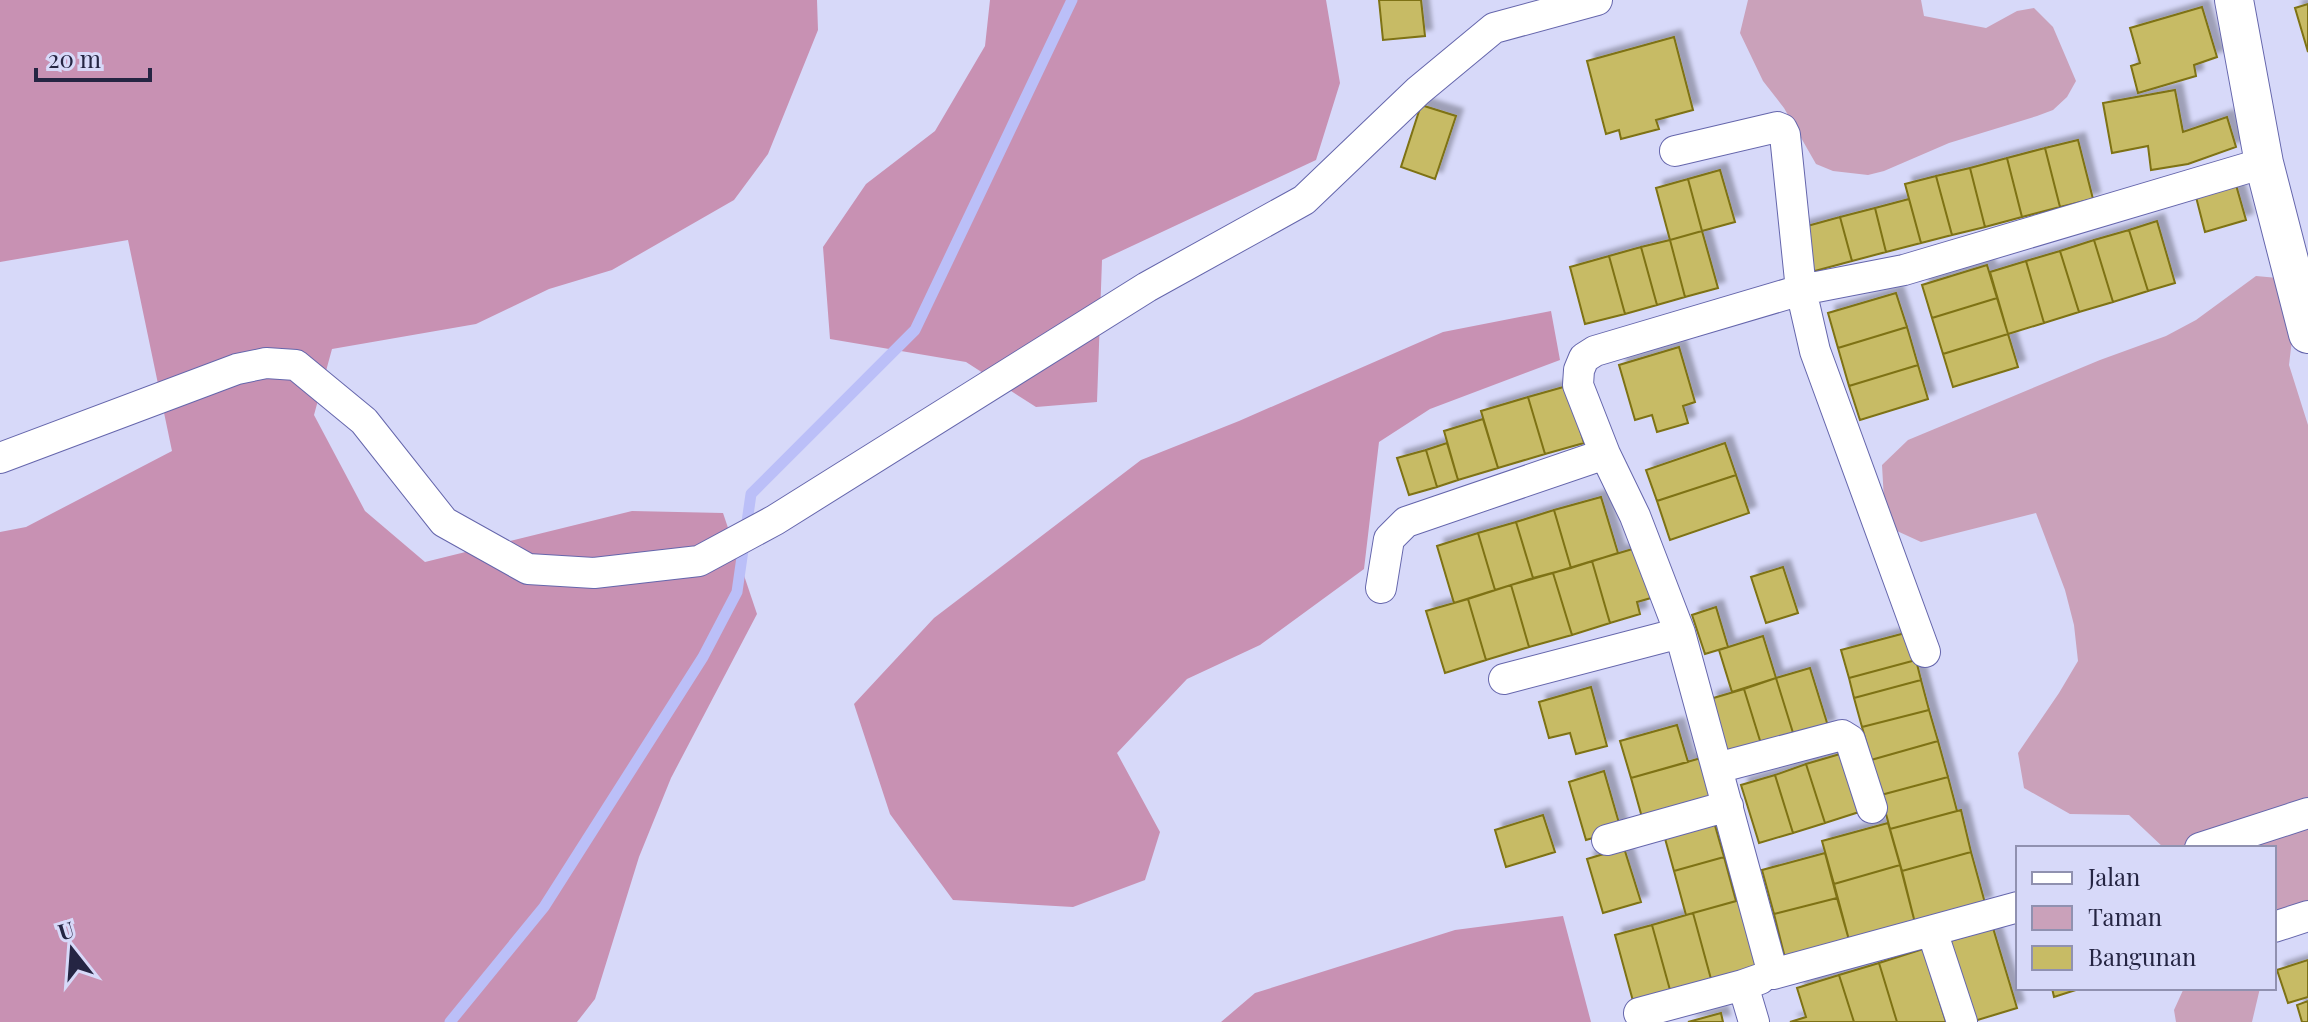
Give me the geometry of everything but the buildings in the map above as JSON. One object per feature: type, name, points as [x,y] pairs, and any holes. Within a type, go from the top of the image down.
[{"type":"street","points":[[0,458],[237,369],[266,363],[296,365],[364,421],[444,522],[528,569],[594,573],[699,561],[775,520],[1147,287],[1304,200],[1418,91],[1494,28],[1597,0]]},
{"type":"street","points":[[2234,0],[2264,163],[2308,334]]},
{"type":"street","points":[[1675,151],[1777,127],[1785,135],[1801,290],[1815,351],[1925,652]]},
{"type":"street","points":[[1773,974],[1680,633],[1635,516],[1605,454],[1578,385],[1584,358],[1595,351],[1801,290],[1904,270],[2264,163]]},
{"type":"street","points":[[1381,588],[1389,539],[1406,522],[1605,454]]},
{"type":"street","points":[[1504,679],[1680,633]]},
{"type":"street","points":[[1717,768],[1842,735],[1850,740],[1872,808]]},
{"type":"street","points":[[1607,840],[1728,806]]},
{"type":"street","points":[[2206,846],[2308,813]]},
{"type":"street","points":[[1639,1013],[2016,908]]},
{"type":"street","points":[[2276,926],[2308,916]]},
{"type":"street","points":[[1932,931],[1962,1022]]},
{"type":"street","points":[[1743,985],[1754,1022]]},
{"type":"green space","points":[[1748,0],[1921,0],[1924,16],[1986,28],[2017,11],[2034,8],[2053,27],[2076,81],[2067,97],[2053,110],[2037,116],[1949,143],[1884,171],[1868,175],[1833,171],[1816,164],[1784,108],[1763,81],[1740,33]]},
{"type":"green space","points":[[2256,276],[2278,278],[2293,331],[2289,365],[2308,425],[2308,924],[2276,938],[2276,846],[2162,846],[2129,815],[2070,814],[2024,788],[2018,753],[2078,661],[2074,625],[2065,590],[2036,513],[1921,542],[1897,531],[1884,500],[1882,465],[1908,440],[2100,360],[2166,336],[2196,320]]},
{"type":"green space","points":[[2183,990],[2260,990],[2252,1022],[2176,1022],[2174,1010]]},
{"type":"shaded area","points":[[0,0],[817,0],[818,30],[768,154],[734,200],[612,270],[549,289],[476,324],[332,349],[314,415],[365,511],[425,562],[632,511],[723,513],[757,614],[671,778],[639,857],[595,999],[577,1022],[0,1022],[0,532],[26,527],[172,451],[128,240],[0,262]]},
{"type":"shaded area","points":[[990,0],[1326,0],[1340,83],[1316,160],[1102,260],[1097,402],[1036,407],[966,362],[830,339],[823,247],[866,184],[935,131],[985,46]]},
{"type":"shaded area","points":[[1551,311],[1560,360],[1430,409],[1379,442],[1364,569],[1260,645],[1187,679],[1117,753],[1160,832],[1145,880],[1073,907],[953,900],[890,814],[854,704],[934,618],[1141,460],[1443,332]]},
{"type":"shaded area","points":[[1563,916],[1591,1022],[1221,1022],[1255,993],[1455,930]]},
{"type":"waterway","points":[[450,1022],[544,907],[703,657],[737,592],[751,494],[915,330],[1072,0]]}]
